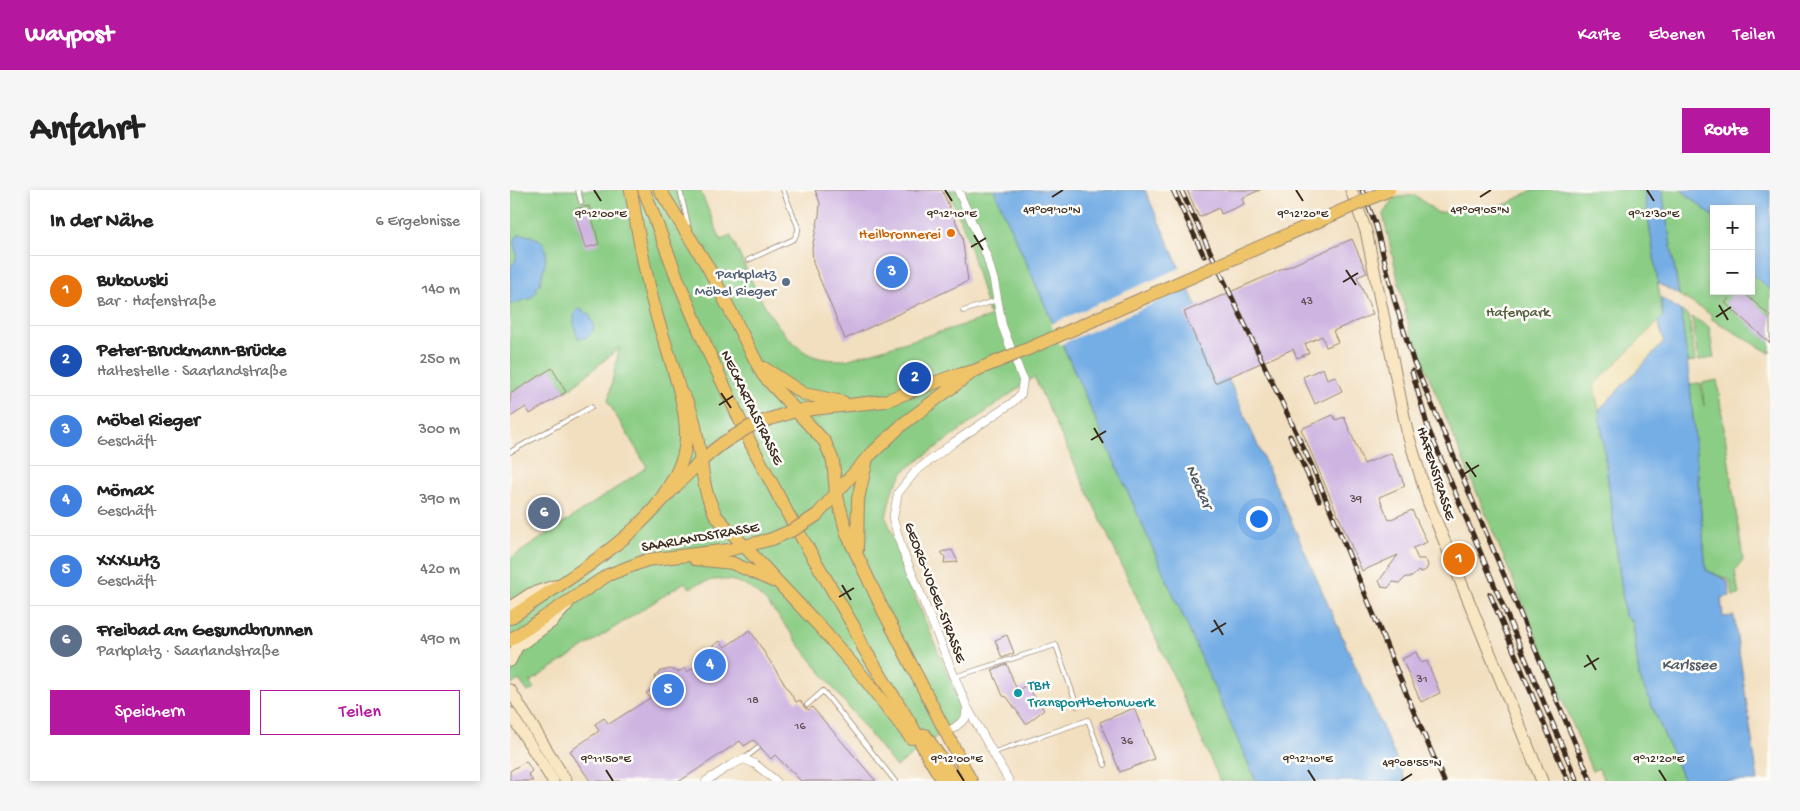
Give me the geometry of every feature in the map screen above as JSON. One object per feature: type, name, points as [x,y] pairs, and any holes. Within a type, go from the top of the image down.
[{"type":"main road","points":[[631,190],[645,270],[657,317],[681,393],[686,432],[683,457],[673,479],[653,510]]},
{"type":"main road","name":"NECKARTALSTRASSE","points":[[644,190],[678,280],[737,414],[789,516],[854,627],[863,647],[912,726],[928,758],[943,781]]},
{"type":"main road","points":[[660,190],[708,267],[763,375],[825,442],[833,461],[836,493],[847,534],[882,608],[971,781]]},
{"type":"main road","name":"HAFENSTRASSE","points":[[1351,190],[1366,231],[1407,431],[1428,501],[1542,781]]},
{"type":"main road","points":[[980,369],[1389,190]]},
{"type":"main road","points":[[758,363],[777,378],[804,394],[858,405]]},
{"type":"main road","name":"SAARLANDSTRASSE","points":[[510,618],[630,532],[700,460],[749,427],[795,411],[885,401],[954,376],[980,369]]},
{"type":"main road","name":"SAARLANDSTRASSE","points":[[510,640],[608,575],[648,560],[729,550],[772,539],[795,529],[817,515],[868,457],[903,424],[980,369]]},
{"type":"main road","points":[[681,393],[686,399],[693,416],[707,495],[716,516],[780,583],[860,674],[928,758]]},
{"type":"main road","points":[[857,552],[858,499],[868,457]]},
{"type":"main road","points":[[672,556],[732,563],[780,583]]},
{"type":"main road","points":[[510,607],[530,594],[560,584]]},
{"type":"main road","points":[[510,661],[517,647],[554,621],[571,600]]},
{"type":"main road","name":"NECKARTALSTRASSE","points":[[854,627],[870,648],[956,781]]},
{"type":"main road","points":[[510,678],[519,704]]},
{"type":"main road","points":[[510,690],[566,781]]},
{"type":"main road","points":[[510,713],[552,781]]},
{"type":"street","points":[[958,190],[987,257],[998,300]]},
{"type":"street","name":"GEORG-VOGEL-STRASSE","points":[[998,300],[1002,325],[1023,380],[1021,394],[1012,403],[916,471],[898,493],[893,519],[902,549],[967,707],[1009,781]]},
{"type":"street","points":[[946,732],[965,719],[967,707]]},
{"type":"street","points":[[706,781],[744,759],[755,764],[776,781]]},
{"type":"lane","points":[[578,190],[581,202]]},
{"type":"lane","points":[[680,190],[687,222],[708,267]]},
{"type":"lane","points":[[748,260],[794,239],[798,227],[783,190]]},
{"type":"lane","points":[[963,311],[998,300]]},
{"type":"lane","points":[[510,452],[591,407]]},
{"type":"lane","points":[[954,677],[1056,645],[1077,706]]},
{"type":"lane","points":[[807,705],[822,691],[895,781]]},
{"type":"lane","points":[[992,753],[1088,720],[1105,765]]},
{"type":"lane","points":[[744,759],[758,748]]},
{"type":"green space","points":[[510,190],[700,190],[721,240],[731,236],[761,299],[792,342],[815,357],[846,360],[990,317],[966,234],[948,190],[994,190],[1256,781],[1220,781],[1180,690],[1034,377],[905,470],[892,491],[886,517],[913,592],[960,703],[959,720],[896,767],[770,606],[748,587],[734,581],[711,580],[690,588],[685,582],[530,682],[534,689],[528,692],[519,680],[510,685],[510,559],[647,467],[608,402],[619,348],[566,392],[560,382],[510,413]]},
{"type":"green space","name":"Hafenpark","points":[[1532,190],[1644,190],[1663,317],[1594,385],[1599,410],[1625,616],[1633,622],[1639,676],[1684,781],[1604,781],[1599,768],[1592,771],[1410,331],[1383,214],[1394,198],[1415,195],[1438,213],[1507,204]]},
{"type":"green space","points":[[1662,190],[1681,190],[1710,214],[1710,295],[1755,295],[1755,277],[1770,290],[1770,353],[1710,318],[1712,315],[1679,295]]},
{"type":"green space","points":[[1681,311],[1689,316],[1695,361],[1687,362]]},
{"type":"green space","points":[[1692,317],[1709,327],[1714,358],[1698,360]]},
{"type":"green space","points":[[1717,380],[1743,560],[1735,571],[1739,595],[1733,596],[1730,580],[1706,570],[1690,384],[1700,383],[1704,406],[1702,383]]},
{"type":"sand","points":[[1658,322],[1664,342],[1599,410],[1594,385]]},
{"type":"water","name":"Neckar","points":[[994,190],[1145,190],[1406,781],[1256,781]]},
{"type":"water","points":[[1644,190],[1662,190],[1679,295],[1658,283]]},
{"type":"water","points":[[1681,190],[1770,190],[1770,290],[1755,277],[1755,205],[1710,205],[1710,214]]},
{"type":"water","points":[[520,234],[531,236],[544,244],[546,250],[545,265],[540,284],[536,287],[537,291],[531,298],[510,304],[510,267],[516,258],[513,242]]},
{"type":"water","name":"Karlssee","points":[[1661,298],[1681,311],[1690,384],[1706,570],[1728,581],[1730,596],[1721,598],[1723,617],[1734,616],[1758,781],[1684,781],[1639,676],[1633,622],[1625,616],[1599,410],[1664,342],[1658,322],[1663,317]]},
{"type":"water","points":[[580,309],[589,314],[594,325],[589,336],[578,338],[575,331],[574,317],[576,310]]},
{"type":"pier","points":[[1182,267],[1191,287],[1060,345],[1051,324]]},
{"type":"building","points":[[815,190],[942,190],[962,236],[968,281],[845,339],[813,263],[812,248],[820,203]]},
{"type":"building","points":[[1187,190],[1260,190],[1242,198],[1244,204],[1221,214],[1219,208],[1199,217]]},
{"type":"building","points":[[589,206],[599,244],[585,248],[574,209]]},
{"type":"building","points":[[1352,239],[1367,273],[1357,277],[1373,314],[1333,331],[1338,342],[1326,347],[1322,336],[1305,344],[1309,353],[1297,358],[1293,349],[1215,383],[1184,312]]},
{"type":"building","points":[[1732,295],[1746,295],[1770,316],[1770,343],[1725,303]]},
{"type":"building","points":[[552,368],[566,392],[530,414],[526,407],[510,417],[510,394]]},
{"type":"building","points":[[1323,368],[1327,379],[1335,376],[1342,391],[1315,404],[1303,377]]},
{"type":"building","points":[[1333,415],[1336,420],[1344,417],[1364,464],[1391,453],[1405,486],[1379,497],[1389,520],[1412,510],[1427,542],[1413,548],[1418,559],[1424,559],[1427,562],[1426,570],[1418,571],[1412,577],[1406,577],[1400,583],[1393,582],[1388,588],[1382,587],[1379,581],[1398,555],[1362,571],[1301,429]]},
{"type":"building","points":[[1466,543],[1474,566],[1464,569],[1455,547]]},
{"type":"building","points":[[952,550],[958,562],[944,563],[945,557],[941,552]]},
{"type":"building","points":[[750,630],[796,702],[800,700],[805,708],[809,710],[812,707],[876,781],[801,781],[775,755],[771,759],[754,740],[744,746],[740,741],[680,781],[590,781],[570,751],[599,731],[595,724],[604,718],[609,724],[650,698],[646,693],[654,688],[655,677],[660,671],[671,669],[678,672],[685,668],[687,672],[715,654],[711,647],[720,641],[725,647]]},
{"type":"building","points":[[1007,635],[1014,653],[1002,658],[995,640]]},
{"type":"building","points":[[1416,652],[1421,663],[1427,661],[1440,693],[1421,702],[1402,659]]},
{"type":"building","name":"TBH Transportbetonwerk","points":[[1007,664],[1017,691],[1026,685],[1044,710],[1026,724],[1007,697],[1003,696],[992,670]]},
{"type":"building","points":[[1134,708],[1154,759],[1120,772],[1100,722]]},
{"type":"building","points":[[526,761],[532,771],[528,774],[533,781],[510,781],[510,771]]},
{"type":"railway","points":[[1173,190],[1204,256]]},
{"type":"railway","points":[[1181,190],[1313,468],[1444,781]]},
{"type":"railway","points":[[1362,190],[1376,226],[1395,302],[1413,360],[1591,781]]},
{"type":"railway","points":[[1412,371],[1428,428],[1577,781]]},
{"type":"railway","points":[[1290,436],[1319,500]]},
{"type":"railway","points":[[1490,594],[1568,781]]},
{"type":"place","name":"Heilbronnerei","points":[[951,233]]},
{"type":"place","name":"Möbel Rieger","points":[[892,272]]},
{"type":"place","name":"Parkplatz Möbel Rieger","points":[[786,282]]},
{"type":"place","name":"Peter-Bruckmann-Brücke","points":[[915,378]]},
{"type":"place","name":"Freibad am Gesundbrunnen","points":[[544,513]]},
{"type":"place","name":"Bukowski","points":[[1459,559]]},
{"type":"place","name":"Mömax","points":[[710,665]]},
{"type":"place","name":"XXXLutz","points":[[668,690]]},
{"type":"place","name":"TBH Transportbetonwerk","points":[[1018,693]]}]
